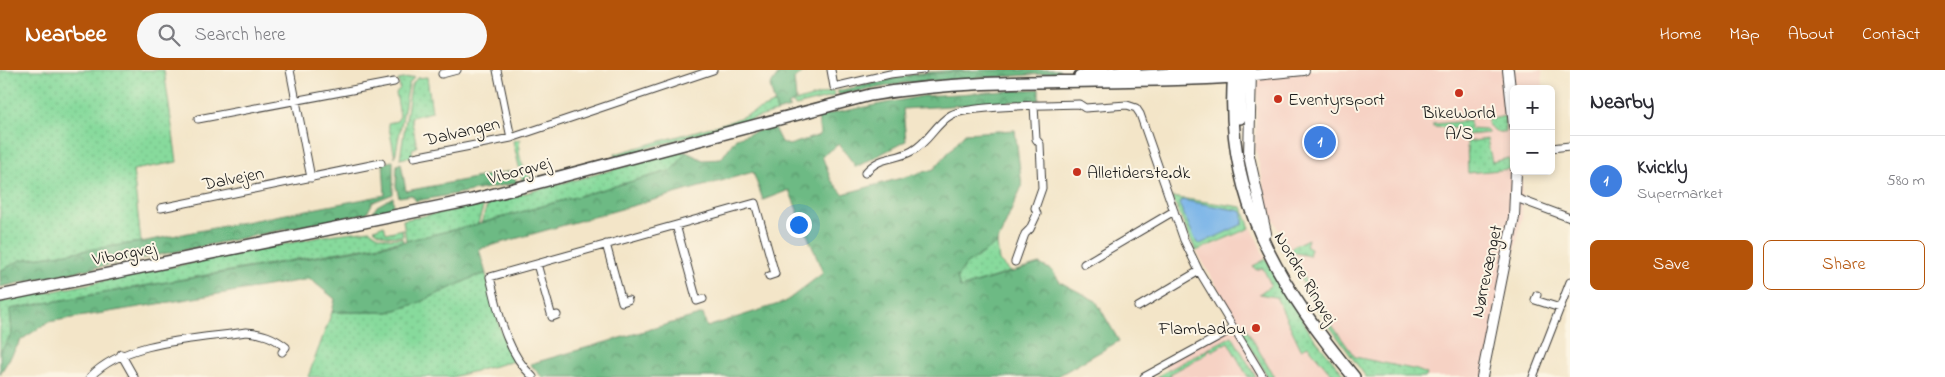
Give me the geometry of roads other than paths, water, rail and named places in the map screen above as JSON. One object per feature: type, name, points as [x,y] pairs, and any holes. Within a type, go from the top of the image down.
[{"type":"main road","name":"Viborgvej","points":[[1046,81],[1135,70]]},
{"type":"main road","name":"Viborgvej","points":[[0,296],[472,200],[870,95],[928,87],[1046,81],[1114,81],[1241,72]]},
{"type":"main road","name":"Nordre Ringvej","points":[[1241,72],[1241,144],[1246,176],[1259,222],[1305,306],[1360,377]]},
{"type":"main road","name":"Nordre Ringvej","points":[[1241,72],[1234,146],[1240,176],[1254,223],[1268,254],[1290,292],[1320,336],[1354,377]]},
{"type":"street","points":[[290,70],[311,178]]},
{"type":"street","points":[[442,74],[458,70]]},
{"type":"street","name":"Dalvangen","points":[[414,157],[511,138],[497,70]]},
{"type":"street","points":[[511,138],[700,72],[713,70]]},
{"type":"street","points":[[831,70],[834,87],[890,74],[923,70]]},
{"type":"street","name":"Viborgvej","points":[[1241,72],[1304,70]]},
{"type":"street","points":[[1508,70],[1510,89]]},
{"type":"street","points":[[198,119],[394,82]]},
{"type":"street","points":[[865,173],[872,164],[881,160],[903,156],[913,151],[931,137],[943,121],[960,110],[1079,104],[1085,108],[1134,106],[1140,114],[1184,240],[1199,271],[1263,377]]},
{"type":"street","points":[[1014,262],[1025,234],[1030,229],[1036,214],[1035,208],[1042,188],[1040,144],[1036,139],[1034,106]]},
{"type":"street","points":[[1555,148],[1570,146]]},
{"type":"street","name":"Dalvejen","points":[[161,208],[381,163]]},
{"type":"street","name":"Nørrevænget","points":[[1482,377],[1516,198],[1516,175]]},
{"type":"street","points":[[1516,198],[1570,218]]},
{"type":"street","points":[[533,377],[517,358],[509,342],[490,277],[755,203],[775,274],[770,276]]},
{"type":"street","points":[[1084,264],[1174,211]]},
{"type":"street","points":[[676,225],[697,301],[703,299]]},
{"type":"street","points":[[606,244],[622,302],[628,300]]},
{"type":"street","points":[[537,264],[552,317],[557,315]]},
{"type":"street","points":[[1138,307],[1199,271]]},
{"type":"street","points":[[1533,377],[1570,282]]},
{"type":"street","points":[[1537,295],[1535,300],[1560,308]]},
{"type":"street","points":[[1144,377],[1234,328]]},
{"type":"street","points":[[90,377],[108,362],[122,354],[138,349],[246,332],[260,332],[271,337],[286,347],[282,352]]},
{"type":"street","points":[[122,354],[134,377]]},
{"type":"water","points":[[1182,200],[1241,211],[1243,214],[1243,224],[1200,244],[1197,243],[1179,204]]},
{"type":"place","name":"BikeWorld A/S","points":[[1459,93]]},
{"type":"place","name":"Eventyrsport","points":[[1278,99]]},
{"type":"place","name":"Kvickly","points":[[1320,142]]},
{"type":"place","name":"Alletiderste.dk","points":[[1077,172]]},
{"type":"place","name":"Flambadou","points":[[1256,328]]}]
